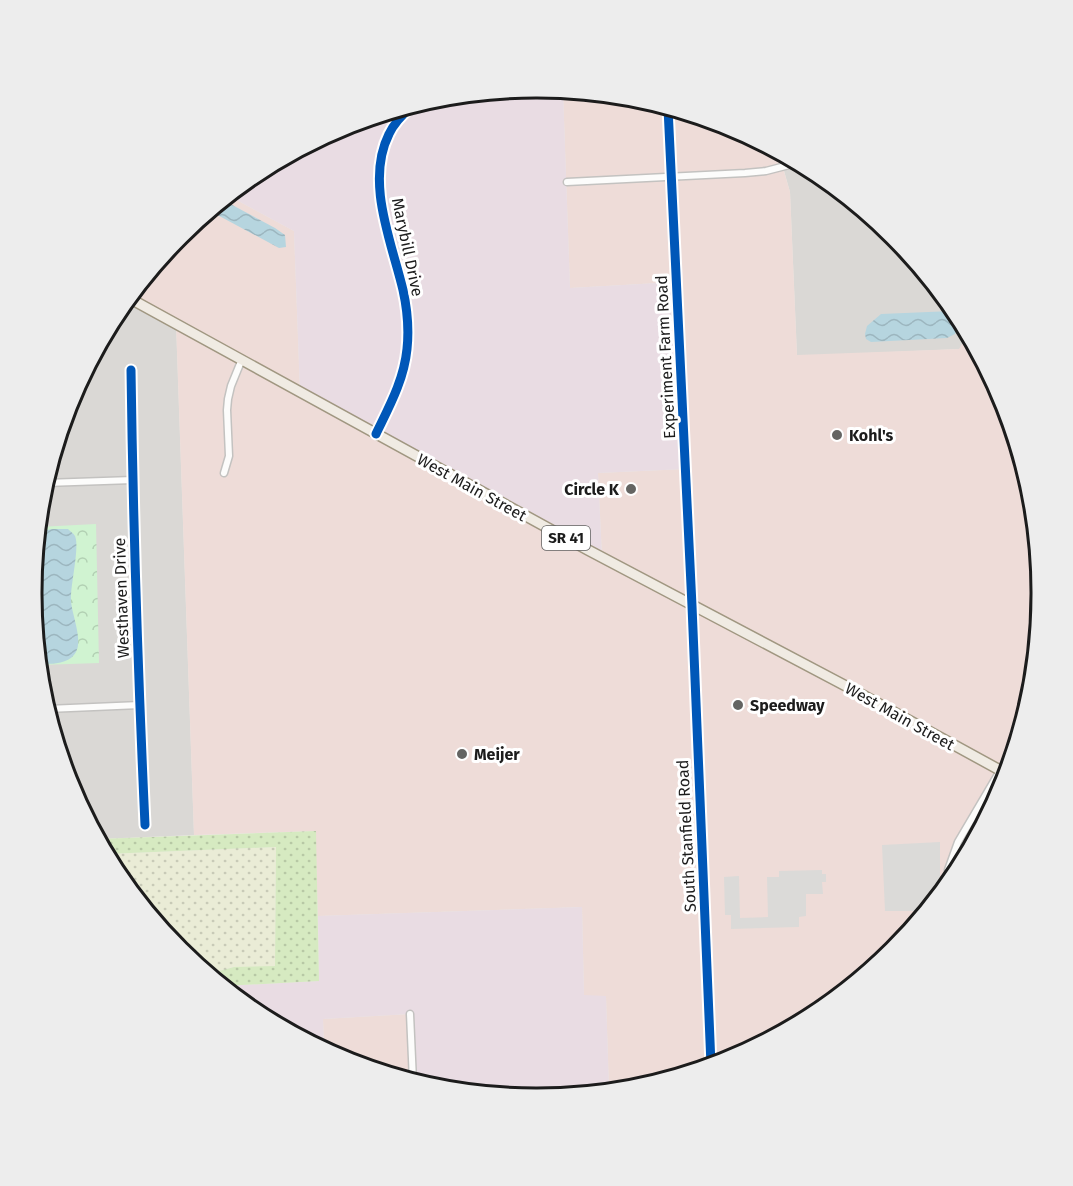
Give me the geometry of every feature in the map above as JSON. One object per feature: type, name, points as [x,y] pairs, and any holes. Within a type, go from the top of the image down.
[{"type":"main road","name":"West Main Street","points":[[137,302],[376,435],[998,769]]},
{"type":"street","name":"Experiment Farm Road","points":[[668,116],[692,606]]},
{"type":"street","name":"Marybill Drive","points":[[376,435],[396,394],[407,350],[404,291],[381,204],[380,176],[382,154],[389,134],[400,118]]},
{"type":"street","points":[[567,182],[766,171],[786,166]]},
{"type":"street","points":[[224,473],[229,456],[228,399],[242,359]]},
{"type":"street","name":"Westhaven Drive","points":[[131,370],[145,825]]},
{"type":"street","points":[[55,483],[133,480]]},
{"type":"street","name":"South Stanfield Road","points":[[692,606],[711,1055]]},
{"type":"street","points":[[56,709],[140,705]]},
{"type":"street","points":[[950,865],[958,842],[986,799]]},
{"type":"street","points":[[410,1014],[413,1072]]},
{"type":"shaded area","points":[[536,98],[563,100],[570,288],[676,282],[685,469],[598,473],[602,558],[300,392],[294,231],[236,200],[289,165],[318,149],[347,136],[409,115],[472,103]]},
{"type":"shaded area","points":[[563,100],[601,103],[664,115],[726,136],[784,165],[787,167],[783,168],[790,192],[797,355],[959,349],[963,343],[980,374],[1005,434],[1021,497],[1030,561],[1031,593],[1027,658],[1005,752],[980,812],[948,868],[929,894],[886,943],[863,965],[838,985],[784,1021],[755,1037],[695,1061],[664,1071],[609,1082],[606,996],[584,996],[582,907],[318,916],[315,831],[194,835],[176,323],[137,302],[187,243],[236,200],[294,231],[300,392],[602,557],[598,473],[685,469],[676,282],[570,288]]},
{"type":"shaded area","points":[[786,166],[838,201],[886,243],[929,292],[948,318],[963,343],[960,349],[797,356],[790,192],[783,167]]},
{"type":"shaded area","points":[[137,302],[176,323],[194,835],[107,839],[93,812],[68,752],[46,658],[42,593],[43,561],[46,528],[59,465],[68,434],[93,374]]},
{"type":"shaded area","points":[[940,842],[940,879],[915,911],[885,911],[882,845]]},
{"type":"shaded area","points":[[822,870],[822,874],[826,874],[826,882],[822,882],[823,894],[806,894],[806,916],[799,917],[799,927],[731,929],[731,915],[725,915],[724,877],[739,876],[740,918],[768,917],[767,877],[779,877],[779,871]]},
{"type":"shaded area","points":[[582,907],[584,995],[606,996],[609,1082],[536,1088],[472,1083],[412,1072],[409,1014],[323,1019],[324,1040],[289,1021],[235,985],[319,981],[318,916]]},
{"type":"shaded area","points":[[410,1014],[413,1072],[347,1050],[324,1040],[323,1019]]},
{"type":"green space","points":[[96,524],[99,663],[47,665],[42,593],[46,527]]},
{"type":"green space","points":[[316,831],[319,981],[235,985],[218,971],[234,967],[275,966],[276,847],[116,854],[107,839]]},
{"type":"green space","points":[[276,847],[275,967],[234,967],[218,971],[165,919],[144,894],[116,854]]},
{"type":"water","points":[[231,204],[285,235],[286,247],[279,248],[217,215]]},
{"type":"water","points":[[943,311],[956,331],[947,338],[871,342],[866,339],[867,326],[881,314]]},
{"type":"water","points":[[68,529],[75,536],[76,541],[71,601],[77,627],[78,647],[69,659],[54,664],[47,664],[43,625],[42,593],[46,530]]},
{"type":"cycle path","points":[[668,116],[711,1055]]},
{"type":"cycle path","points":[[376,434],[399,382],[407,349],[407,312],[387,233],[380,192],[382,153],[393,126],[400,118]]},
{"type":"cycle path","points":[[131,370],[136,597],[145,825]]},
{"type":"place","name":"Kohl's","points":[[837,435]]},
{"type":"place","name":"Circle K","points":[[631,489]]},
{"type":"place","name":"Speedway","points":[[738,705]]},
{"type":"place","name":"Meijer","points":[[462,754]]}]
